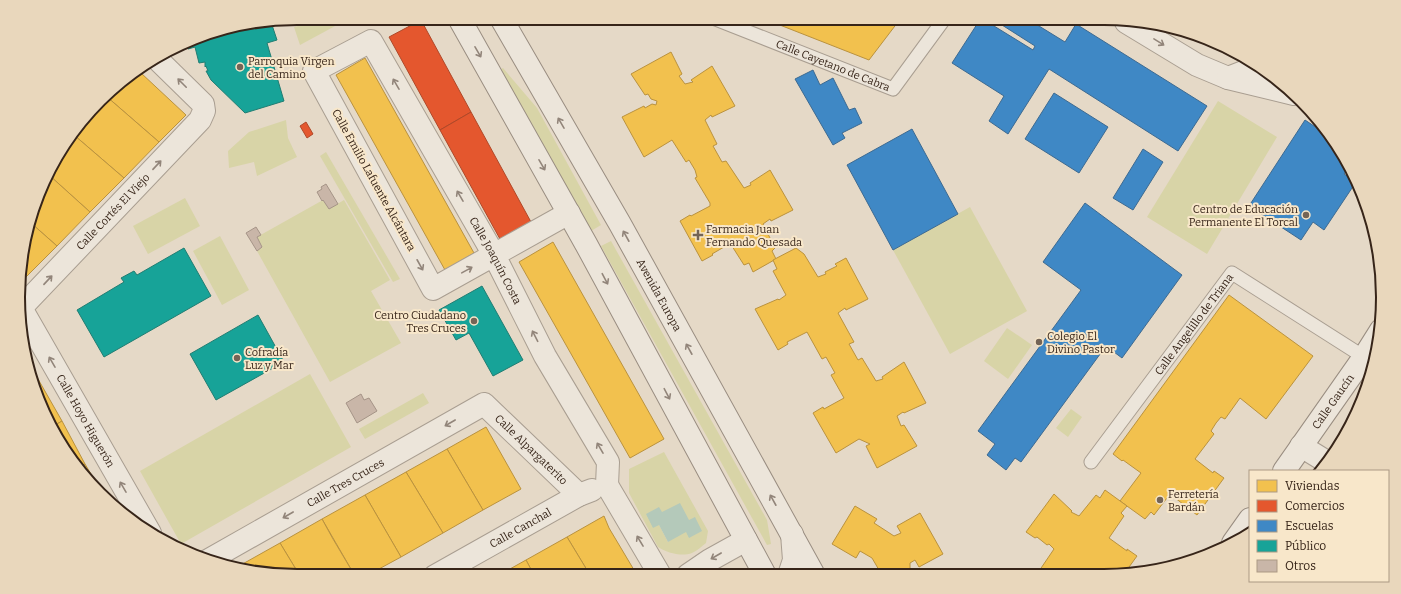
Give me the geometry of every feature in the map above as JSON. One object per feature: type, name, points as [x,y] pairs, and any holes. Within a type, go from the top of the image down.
[{"type":"street","points":[[464,25],[569,213],[762,569]]},
{"type":"street","name":"Avenida Europa","points":[[505,25],[623,231],[811,569]]},
{"type":"street","points":[[1133,27],[1197,66],[1228,78],[1282,91]]},
{"type":"street","name":"Calle Joaquín Costa","points":[[314,71],[371,40],[494,255],[545,356],[608,462],[607,485]]},
{"type":"street","name":"Calle Cortés El Viejo","points":[[25,303],[200,120],[204,111],[203,104],[160,62]]},
{"type":"street","points":[[1228,78],[1252,69]]},
{"type":"street","name":"Calle Emilio Lafuente Alcántara","points":[[314,71],[433,289],[494,255]]},
{"type":"street","points":[[494,255],[569,213]]},
{"type":"street","name":"Calle Hoyo Higuerón","points":[[26,320],[143,521]]},
{"type":"street","name":"Calle Gaucín","points":[[1285,470],[1372,345]]},
{"type":"street","name":"Calle Alpargaterito","points":[[484,404],[579,495]]},
{"type":"street","name":"Calle Tres Cruces","points":[[215,556],[484,404]]},
{"type":"street","points":[[1301,446],[1323,459]]},
{"type":"street","points":[[607,485],[656,569]]},
{"type":"street","name":"Calle Canchal","points":[[447,569],[579,495],[607,485]]},
{"type":"street","points":[[1241,532],[1249,520]]},
{"type":"street","points":[[791,569],[794,560],[792,534]]},
{"type":"street","points":[[697,569],[746,540]]},
{"type":"lane","name":"Calle Cayetano de Cabra","points":[[731,25],[893,89],[940,25]]},
{"type":"lane","name":"Calle Angelillo de Triana","points":[[1091,462],[1232,273],[1364,357]]},
{"type":"shaded area","points":[[301,25],[337,25],[300,45],[294,27]]},
{"type":"shaded area","points":[[503,68],[537,108],[601,225],[591,231],[501,69]]},
{"type":"shaded area","points":[[1218,101],[1277,137],[1207,254],[1147,217]]},
{"type":"shaded area","points":[[286,120],[288,138],[297,157],[257,176],[254,162],[229,168],[228,151],[249,132]]},
{"type":"shaded area","points":[[326,152],[400,279],[393,282],[320,156]]},
{"type":"shaded area","points":[[185,198],[200,226],[148,254],[133,226]]},
{"type":"shaded area","points":[[323,200],[329,209],[344,200],[390,280],[371,291],[401,343],[330,382],[257,251],[262,247],[257,237]]},
{"type":"shaded area","points":[[970,207],[1027,311],[950,354],[893,250]]},
{"type":"shaded area","points":[[220,236],[249,290],[222,305],[193,251]]},
{"type":"shaded area","points":[[611,241],[767,520],[771,544],[767,545],[601,246]]},
{"type":"shaded area","points":[[1007,328],[1032,345],[1008,379],[984,361]]},
{"type":"shaded area","points":[[310,374],[351,447],[182,543],[180,542],[140,471]]},
{"type":"shaded area","points":[[423,393],[429,403],[365,439],[359,429]]},
{"type":"shaded area","points":[[1071,409],[1082,417],[1068,437],[1056,428]]},
{"type":"shaded area","points":[[664,452],[708,531],[706,543],[698,550],[684,555],[670,553],[658,547],[629,493],[629,469]],"holes":[[[689,520],[668,542],[659,525]]]},
{"type":"shaded area","points":[[680,503],[689,520],[695,517],[702,531],[689,538],[686,532],[668,542],[659,525],[653,528],[646,514],[659,507],[662,512]]},
{"type":"building: Viviendas","points":[[780,25],[896,25],[869,60]]},
{"type":"building: Viviendas","points":[[671,52],[682,74],[679,76],[685,84],[693,82],[691,80],[712,66],[735,106],[712,117],[711,115],[705,120],[717,144],[713,146],[722,162],[726,161],[744,188],[751,185],[750,183],[770,170],[793,210],[771,221],[770,219],[763,224],[775,248],[772,251],[776,259],[753,272],[749,263],[744,265],[730,243],[722,245],[724,247],[702,261],[680,221],[710,206],[710,203],[695,178],[697,177],[695,170],[689,160],[686,162],[672,140],[644,157],[622,117],[644,106],[645,108],[652,104],[656,105],[657,101],[651,99],[648,94],[645,95],[631,74]]},
{"type":"building: Viviendas","points":[[365,58],[474,253],[445,270],[336,75]]},
{"type":"building: Viviendas","points":[[142,74],[186,115],[159,142],[110,100],[131,81]]},
{"type":"building: Viviendas","points":[[110,100],[159,142],[124,178],[77,137],[92,118]]},
{"type":"building: Viviendas","points":[[77,137],[124,178],[90,212],[52,178],[61,161]]},
{"type":"building: Viviendas","points":[[52,178],[90,212],[57,246],[34,226],[39,210]]},
{"type":"building: Viviendas","points":[[34,226],[57,246],[26,277],[27,261]]},
{"type":"building: Viviendas","points":[[553,242],[664,439],[630,458],[519,262]]},
{"type":"building: Viviendas","points":[[796,248],[804,254],[818,277],[826,274],[825,272],[837,266],[835,264],[846,258],[868,299],[846,310],[845,308],[838,313],[854,342],[849,344],[858,360],[862,358],[876,381],[883,379],[882,377],[904,362],[926,403],[897,416],[901,426],[904,425],[917,446],[877,468],[866,446],[870,444],[859,439],[836,453],[813,413],[844,398],[831,375],[835,373],[826,357],[822,359],[807,332],[787,342],[788,344],[778,350],[755,309],[778,299],[779,300],[786,295],[773,271],[777,269],[773,260]]},
{"type":"building: Viviendas","points":[[1229,295],[1313,356],[1266,419],[1240,398],[1225,419],[1221,417],[1216,423],[1211,431],[1214,434],[1195,459],[1213,473],[1214,471],[1224,478],[1197,515],[1170,494],[1154,515],[1151,512],[1145,519],[1120,501],[1141,473],[1113,454]]},
{"type":"building: Viviendas","points":[[38,379],[62,421],[57,424],[46,401]]},
{"type":"building: Viviendas","points":[[62,421],[85,464],[83,465],[81,463],[57,424]]},
{"type":"building: Viviendas","points":[[486,427],[521,489],[483,510],[447,449]]},
{"type":"building: Viviendas","points":[[447,449],[483,510],[443,533],[406,472]]},
{"type":"building: Viviendas","points":[[85,464],[92,476],[92,476],[83,465]]},
{"type":"building: Viviendas","points":[[406,472],[443,533],[401,557],[365,495]]},
{"type":"building: Viviendas","points":[[1105,490],[1127,506],[1121,513],[1124,516],[1109,538],[1127,551],[1127,549],[1137,556],[1129,568],[1040,569],[1054,549],[1049,544],[1047,545],[1037,537],[1035,538],[1026,532],[1054,494],[1072,511],[1071,512],[1079,516],[1096,495],[1100,498]]},
{"type":"building: Viviendas","points":[[365,495],[401,557],[379,569],[351,569],[322,519]]},
{"type":"building: Viviendas","points":[[855,506],[877,519],[874,523],[894,536],[901,533],[897,526],[920,513],[943,554],[919,567],[915,560],[910,563],[910,569],[878,569],[872,558],[860,551],[856,558],[832,544]]},
{"type":"building: Viviendas","points":[[604,516],[609,528],[633,569],[586,569],[567,537]]},
{"type":"building: Viviendas","points":[[322,519],[351,569],[296,569],[280,543]]},
{"type":"building: Viviendas","points":[[567,537],[586,569],[531,569],[526,560]]},
{"type":"building: Viviendas","points":[[280,543],[296,569],[261,567],[243,564]]},
{"type":"building: Viviendas","points":[[526,560],[531,569],[510,569]]},
{"type":"building: Comercios","points":[[412,25],[424,25],[471,112],[440,130],[389,37]]},
{"type":"building: Comercios","points":[[471,112],[531,222],[500,239],[440,130]]},
{"type":"building: Comercios","points":[[306,122],[313,134],[307,138],[300,126]]},
{"type":"building: Escuelas","points":[[976,25],[992,25],[1033,50],[1035,46],[1002,25],[1037,25],[1065,42],[1075,25],[1078,25],[1207,106],[1178,151],[1049,69],[1008,134],[989,121],[1004,96],[952,63]]},
{"type":"building: Escuelas","points":[[813,70],[820,85],[833,78],[849,110],[855,108],[862,123],[842,133],[845,138],[833,145],[795,79]]},
{"type":"building: Escuelas","points":[[1054,93],[1108,127],[1079,173],[1025,139]]},
{"type":"building: Escuelas","points":[[1305,120],[1320,131],[1340,161],[1346,172],[1344,174],[1348,176],[1352,187],[1324,230],[1313,222],[1301,240],[1249,206]]},
{"type":"building: Escuelas","points":[[912,129],[958,214],[893,250],[847,165]]},
{"type":"building: Escuelas","points":[[1143,149],[1163,162],[1133,210],[1113,198]]},
{"type":"building: Escuelas","points":[[1085,203],[1182,275],[1122,358],[1106,346],[1021,462],[1015,458],[1006,470],[987,455],[995,444],[978,431],[1081,290],[1043,262]]},
{"type":"building: Público","name":"Parroquia Virgen del Camino","points":[[272,26],[277,40],[267,43],[284,101],[245,113],[211,80],[206,71],[208,71],[206,66],[205,67],[205,62],[199,63],[195,47],[188,49],[210,39],[227,34],[261,27]]},
{"type":"building: Público","points":[[184,248],[211,296],[104,357],[77,310],[124,282],[121,278],[134,271],[137,275]]},
{"type":"building: Público","name":"Centro Ciudadano Tres Cruces","points":[[482,286],[523,360],[493,376],[469,333],[456,340],[439,310]]},
{"type":"building: Público","name":"Cofradía Luz y Mar","points":[[258,315],[284,362],[216,400],[190,354]]},
{"type":"building: Otros","points":[[326,184],[338,204],[329,209],[317,192]]},
{"type":"building: Otros","points":[[256,227],[261,235],[257,237],[262,247],[257,251],[246,233]]},
{"type":"building: Otros","points":[[361,394],[364,400],[369,398],[377,411],[357,423],[346,403]]},
{"type":"place","name":"Parroquia Virgen del Camino","points":[[240,67]]},
{"type":"place","name":"Centro de Educación Permanente El Torcal","points":[[1306,215]]},
{"type":"place","name":"Farmacia Juan Fernando Quesada","points":[[698,235]]},
{"type":"place","name":"Centro Ciudadano Tres Cruces","points":[[474,321]]},
{"type":"place","name":"Colegio El Divino Pastor","points":[[1039,342]]},
{"type":"place","name":"Cofradía Luz y Mar","points":[[237,358]]},
{"type":"place","name":"Ferretería Bardán","points":[[1160,500]]}]
